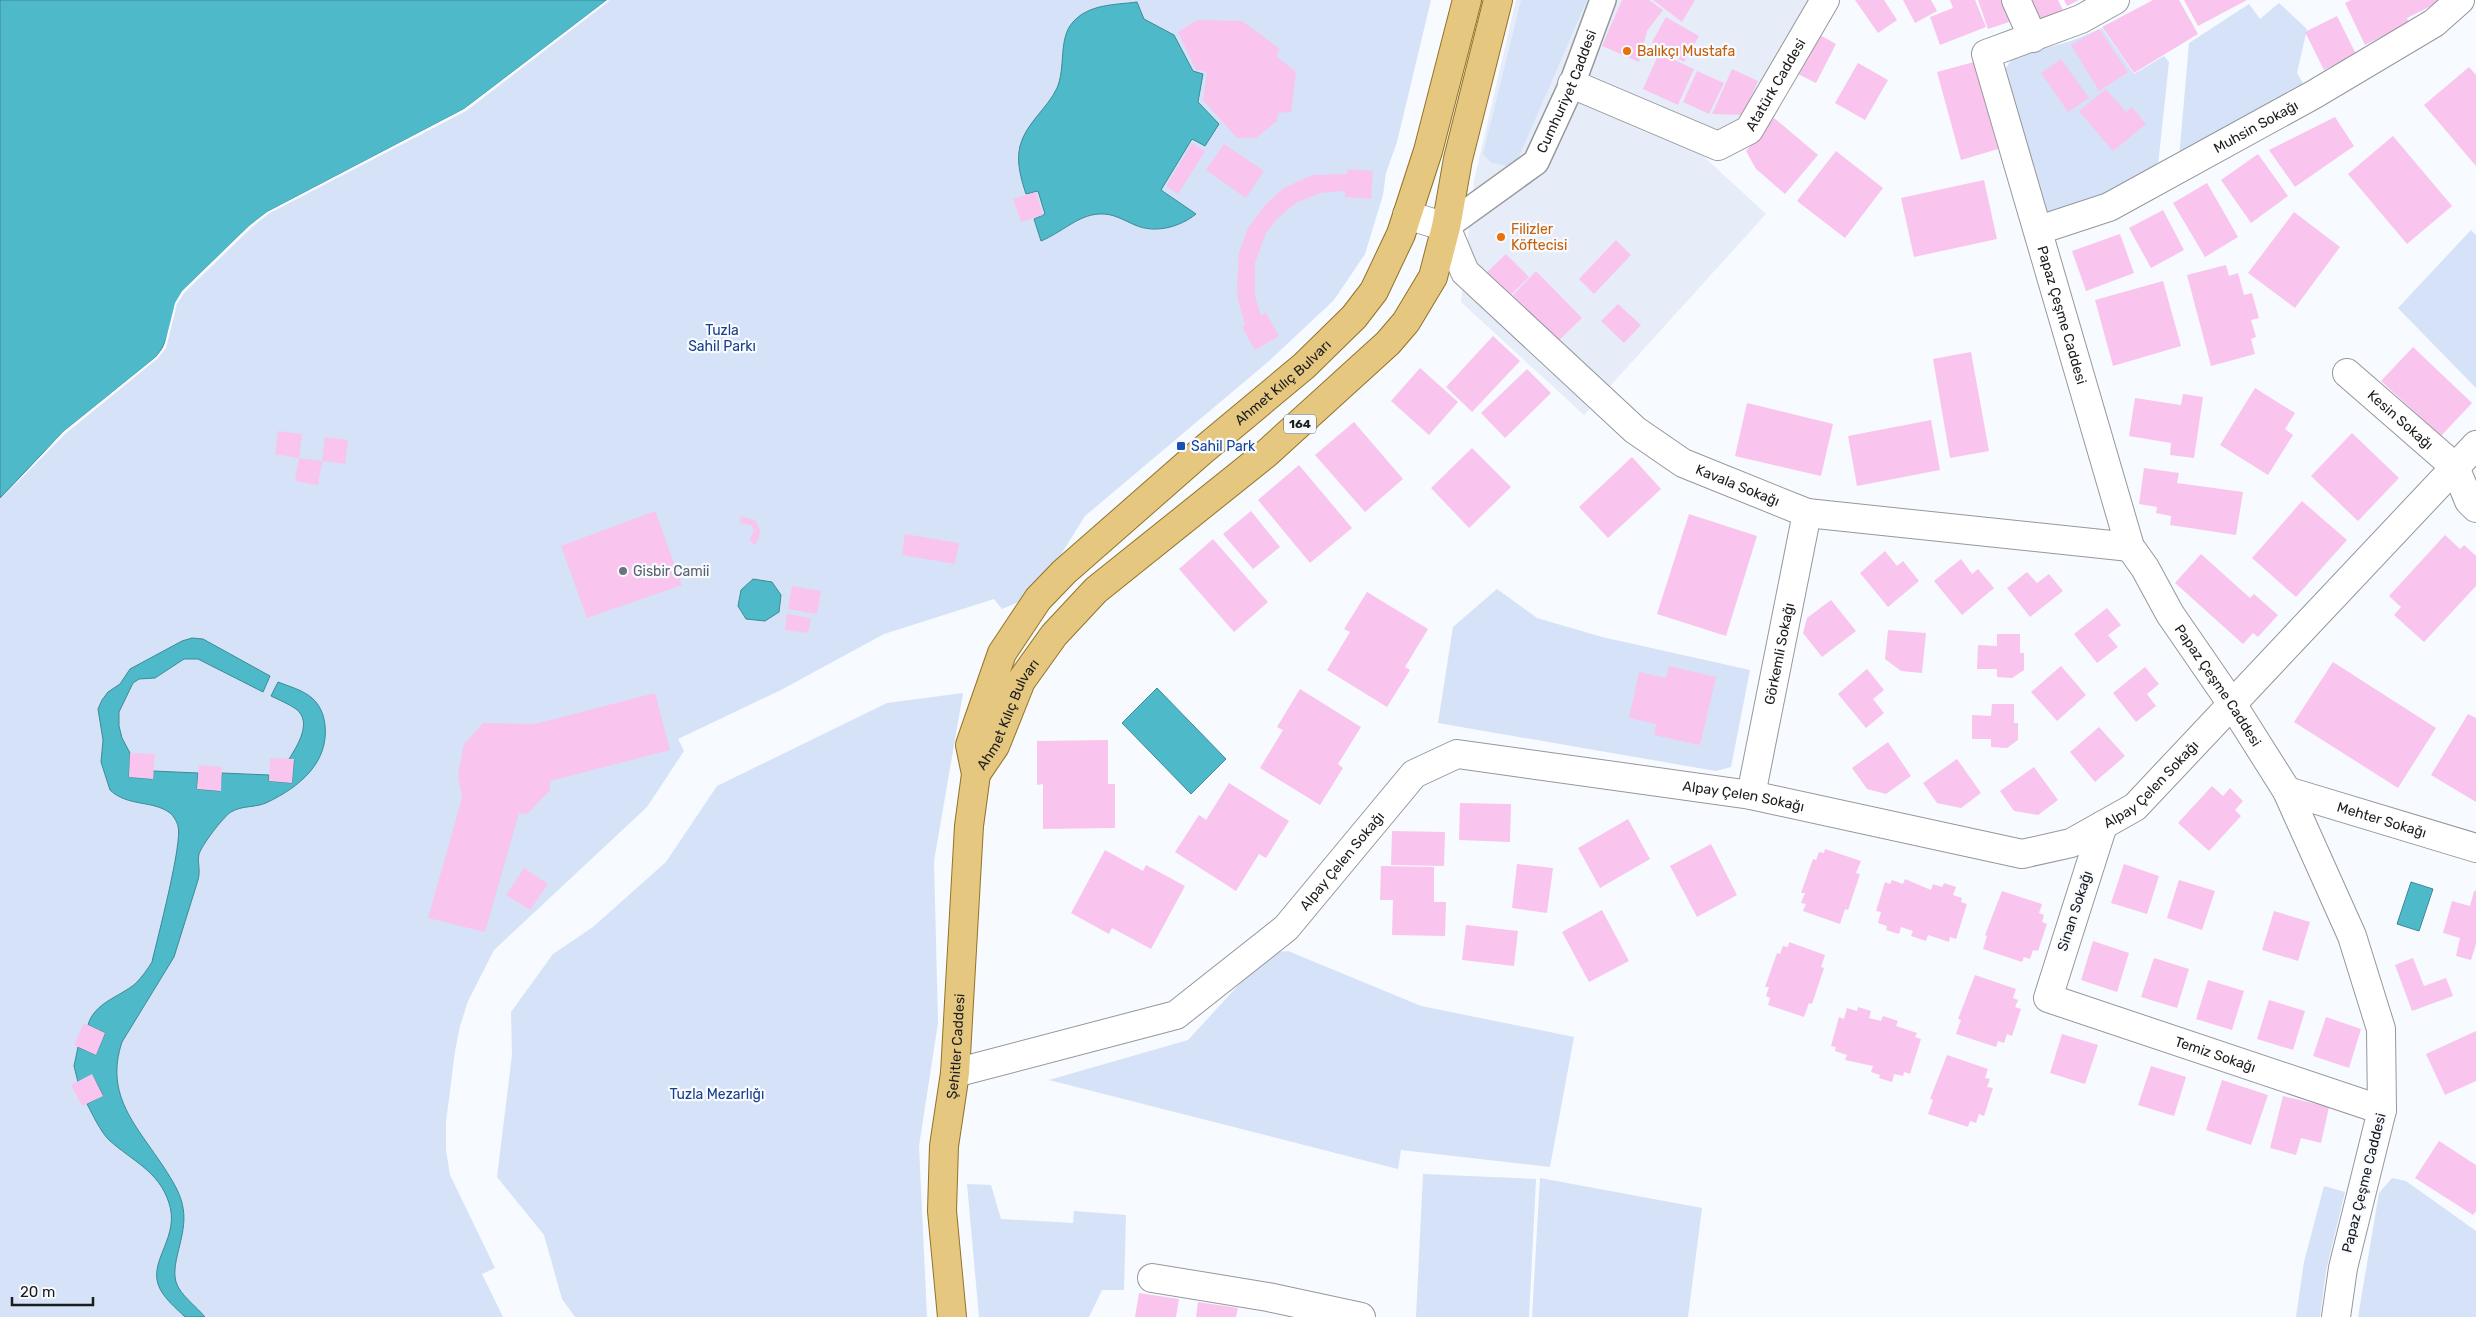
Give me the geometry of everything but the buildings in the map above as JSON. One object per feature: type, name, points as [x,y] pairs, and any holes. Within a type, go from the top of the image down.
[{"type":"main road","name":"Ahmet Kılıç Bulvarı","points":[[976,774],[970,745],[1002,653],[1038,599],[1064,572],[1202,451],[1304,366],[1354,318],[1374,291],[1389,264],[1428,151],[1467,0]]},
{"type":"main road","name":"Ahmet Kılıç Bulvarı","points":[[976,774],[996,746],[1022,681],[1054,635],[1096,590],[1268,454],[1388,343],[1406,322],[1433,277],[1446,227],[1458,159],[1498,0]]},
{"type":"main road","name":"Şehitler Caddesi","points":[[952,1317],[942,1211],[944,1146],[955,1073],[969,826],[976,774]]},
{"type":"street","name":"Cumhuriyet Caddesi","points":[[1446,227],[1536,162],[1572,84],[1603,0]]},
{"type":"street","name":"Atatürk Caddesi","points":[[1572,84],[1718,146],[1749,130],[1825,0]]},
{"type":"street","points":[[2016,0],[2033,38],[2081,19],[2115,0]]},
{"type":"street","name":"Muhsin Sokağı","points":[[2039,230],[2118,202],[2313,95],[2434,23],[2460,0]]},
{"type":"street","name":"Papaz Çeşme Caddesi","points":[[2033,38],[1986,54],[2039,230],[2130,547],[2145,568],[2170,614],[2232,704],[2287,791],[2352,936],[2381,1029],[2382,1110],[2343,1268],[2336,1317]]},
{"type":"street","points":[[1407,215],[1446,227]]},
{"type":"street","name":"Kavala Sokağı","points":[[1446,227],[1465,272],[1635,430],[1683,463],[1807,513],[2130,547]]},
{"type":"street","name":"Kesin Sokağı","points":[[2346,374],[2455,467]]},
{"type":"street","name":"Alpay Çelen Sokağı","points":[[955,1073],[1176,1015],[1286,928],[1414,774],[1456,754],[1751,795],[2022,854],[2071,843],[2135,807],[2476,445]]},
{"type":"street","points":[[2455,467],[2469,501],[2476,508]]},
{"type":"street","name":"Görkemli Sokağı","points":[[1751,795],[1807,513]]},
{"type":"street","name":"Mehter Sokağı","points":[[2287,791],[2476,848]]},
{"type":"street","name":"Sinan Sokağı","points":[[2048,998],[2103,825]]},
{"type":"street","name":"Temiz Sokağı","points":[[2048,998],[2382,1110]]},
{"type":"street","points":[[1152,1278],[1267,1307],[1361,1317]]},
{"type":"shaded area","points":[[1516,0],[1814,0],[1742,127],[1700,153],[1766,214],[1584,415],[1461,302],[1474,181]]},
{"type":"green space","name":"Tuzla Sahil Parkı","points":[[607,0],[1431,0],[1397,142],[1386,173],[1383,195],[1365,254],[1334,300],[1269,361],[1085,516],[1045,580],[1028,598],[1002,609],[994,599],[884,634],[781,690],[678,739],[684,751],[647,807],[494,950],[468,1001],[460,1026],[446,1122],[446,1150],[450,1175],[495,1268],[482,1274],[503,1317],[0,1317],[0,498],[171,315],[182,291],[267,212],[464,109]]},
{"type":"green space","points":[[1521,0],[1587,0],[1518,159],[1506,166],[1490,162],[1483,154]]},
{"type":"green space","points":[[2279,3],[2307,29],[2297,73],[2304,85],[2179,158],[2189,43],[2249,4],[2260,19]]},
{"type":"green space","points":[[2102,28],[2134,74],[2164,56],[2169,62],[2158,165],[2117,193],[2049,219],[2000,77],[2013,57],[2071,41]]},
{"type":"green space","points":[[2471,230],[2476,235],[2476,388],[2398,308]]},
{"type":"green space","points":[[1497,589],[1537,618],[1602,637],[1750,670],[1731,767],[1716,771],[1438,723],[1453,627]]},
{"type":"green space","name":"Tuzla Mezarlığı","points":[[963,693],[934,861],[938,1023],[919,1146],[927,1317],[575,1317],[562,1299],[544,1235],[497,1177],[512,1055],[511,1012],[553,954],[593,927],[666,862],[717,786],[887,703]]},
{"type":"green space","points":[[1288,951],[1421,1006],[1574,1037],[1550,1167],[1401,1150],[1398,1169],[1049,1080],[1188,1040],[1268,953]]},
{"type":"green space","points":[[1423,1174],[1536,1179],[1529,1317],[1416,1317]]},
{"type":"green space","points":[[1540,1178],[1702,1208],[1688,1317],[1532,1317]]},
{"type":"green space","points":[[2392,1178],[2406,1181],[2476,1231],[2476,1317],[2358,1317],[2379,1193]]},
{"type":"green space","points":[[967,1184],[991,1185],[1001,1219],[1073,1223],[1074,1211],[1126,1215],[1124,1290],[1102,1290],[1089,1317],[979,1317]]},
{"type":"green space","points":[[2324,1186],[2345,1192],[2326,1271],[2320,1317],[2296,1317],[2304,1262]]},
{"type":"water","points":[[0,0],[607,0],[464,109],[267,212],[249,226],[182,291],[165,342],[156,357],[63,432],[0,498]]},
{"type":"water","points":[[1137,2],[1144,19],[1174,35],[1193,71],[1203,74],[1198,102],[1219,124],[1205,146],[1192,139],[1161,190],[1196,214],[1175,226],[1159,229],[1143,228],[1109,215],[1091,215],[1041,241],[1034,219],[1045,214],[1038,191],[1026,194],[1022,182],[1019,152],[1023,138],[1057,88],[1060,80],[1065,36],[1073,22],[1079,16],[1102,6]]},
{"type":"water","points":[[753,579],[772,582],[781,595],[779,612],[765,621],[746,619],[738,606],[741,590]]},
{"type":"water","points":[[192,638],[203,639],[270,676],[263,692],[198,659],[184,659],[155,678],[139,679],[133,683],[119,712],[119,726],[122,738],[130,753],[129,777],[152,779],[153,771],[198,773],[197,789],[220,791],[222,773],[269,775],[269,781],[292,783],[294,760],[289,759],[302,734],[303,720],[301,714],[296,709],[271,696],[278,682],[300,690],[312,698],[321,710],[325,725],[325,739],[322,751],[310,772],[301,781],[268,802],[240,808],[231,812],[218,825],[204,844],[198,860],[198,880],[174,957],[122,1042],[118,1061],[117,1079],[120,1095],[126,1110],[170,1177],[182,1203],[184,1224],[176,1264],[176,1282],[185,1296],[205,1317],[185,1317],[160,1289],[157,1275],[158,1265],[171,1226],[169,1203],[159,1183],[152,1175],[109,1140],[103,1132],[87,1104],[103,1095],[92,1075],[78,1082],[74,1066],[78,1047],[96,1055],[105,1033],[88,1025],[91,1017],[101,1006],[135,984],[152,962],[164,914],[179,836],[177,824],[170,813],[156,806],[125,799],[110,790],[101,762],[103,740],[98,709],[108,692],[120,684],[130,669],[182,641]]},
{"type":"water","points":[[1157,688],[1226,759],[1191,794],[1122,723]]},
{"type":"water","points":[[2411,882],[2433,889],[2419,931],[2397,924]]},
{"type":"pier","points":[[609,0],[608,2],[466,111],[268,214],[251,228],[184,293],[177,304],[166,348],[157,359],[65,434],[0,500],[63,432],[156,357],[164,347],[175,303],[182,291],[249,226],[267,212],[464,109]]},
{"type":"place","name":"Balıkçı Mustafa","points":[[1627,51]]},
{"type":"place","name":"Filizler Köftecisi","points":[[1501,237]]},
{"type":"place","name":"Sahil Park","points":[[1181,446]]},
{"type":"place","name":"Gisbir Camii","points":[[623,571]]}]
